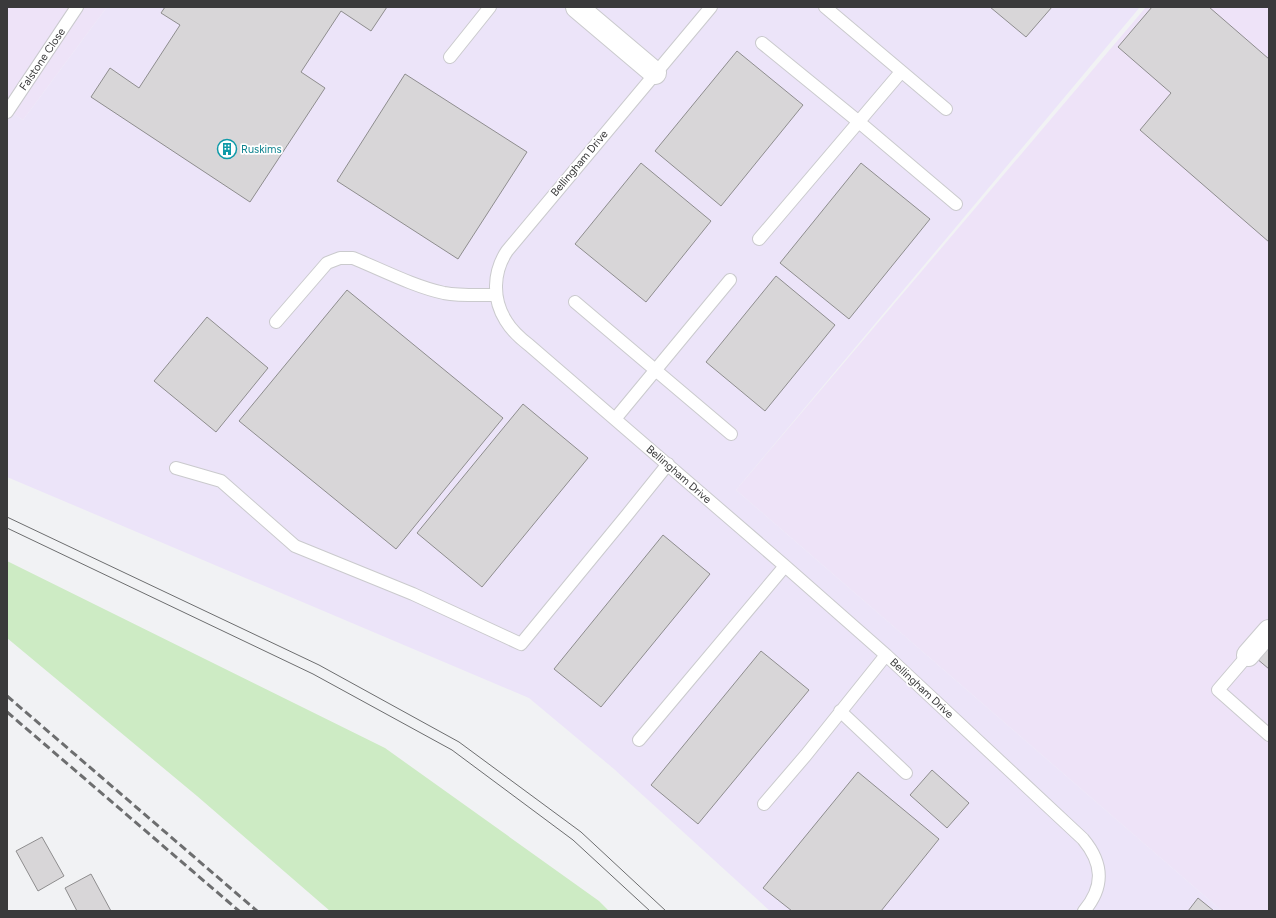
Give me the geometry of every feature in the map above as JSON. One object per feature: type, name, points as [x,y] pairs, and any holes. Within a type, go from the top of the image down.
[{"type":"street","points":[[577,7],[655,73]]},
{"type":"street","points":[[1248,654],[1269,631]]},
{"type":"lane","name":"Falstone Close","points":[[7,112],[77,7]]},
{"type":"lane","points":[[450,57],[490,7]]},
{"type":"lane","name":"Bellingham Drive","points":[[711,7],[501,259],[497,271],[496,295],[500,311],[514,332],[668,464],[886,655],[1071,827],[1091,849],[1097,860],[1099,869],[1095,894],[1084,911]]},
{"type":"lane","points":[[825,7],[946,110]]},
{"type":"lane","points":[[762,43],[956,204]]},
{"type":"lane","points":[[759,239],[901,72]]},
{"type":"lane","points":[[276,322],[327,263],[340,258],[352,258],[425,287],[445,293],[496,295]]},
{"type":"lane","points":[[615,419],[730,280]]},
{"type":"lane","points":[[575,302],[731,434]]},
{"type":"lane","points":[[176,468],[221,480],[295,546],[413,594],[521,644],[668,464]]},
{"type":"lane","points":[[638,740],[785,566]]},
{"type":"lane","points":[[1248,654],[1218,690],[1269,734]]},
{"type":"lane","points":[[764,804],[806,755],[886,655]]},
{"type":"lane","points":[[840,711],[906,773]]},
{"type":"shaded area","points":[[7,7],[107,7],[23,120],[7,110]]},
{"type":"shaded area","points":[[107,7],[1140,7],[736,490],[1222,911],[770,911],[614,769],[529,698],[7,477],[7,110],[23,120]]},
{"type":"shaded area","points":[[1146,7],[1269,7],[1269,911],[1222,911],[736,490]]},
{"type":"green space","points":[[7,561],[385,748],[599,901],[609,911],[330,911],[197,796],[7,638]]},
{"type":"building","name":"Ruskims","points":[[165,7],[387,7],[371,31],[341,11],[301,72],[325,88],[250,202],[91,97],[110,68],[139,88],[180,25],[161,13]]},
{"type":"building","points":[[990,7],[1052,7],[1026,37]]},
{"type":"building","points":[[1152,7],[1209,7],[1269,59],[1269,242],[1140,130],[1171,93],[1118,47]]},
{"type":"building","points":[[737,51],[803,105],[721,206],[655,151]]},
{"type":"building","points":[[405,74],[527,152],[458,259],[337,181]]},
{"type":"building","points":[[641,163],[711,221],[646,302],[575,244]]},
{"type":"building","points":[[861,163],[930,219],[849,319],[780,263]]},
{"type":"building","points":[[776,276],[835,325],[765,411],[706,362]]},
{"type":"building","points":[[347,290],[503,418],[396,549],[239,421]]},
{"type":"building","points":[[207,317],[268,368],[216,432],[154,381]]},
{"type":"building","points":[[523,404],[588,458],[482,587],[417,533]]},
{"type":"building","points":[[663,535],[710,574],[601,707],[554,669]]},
{"type":"building","points":[[1269,643],[1269,669],[1256,658]]},
{"type":"building","points":[[761,651],[809,690],[698,824],[651,785]]},
{"type":"building","points":[[932,770],[969,803],[947,828],[910,795]]},
{"type":"building","points":[[858,772],[939,839],[881,911],[792,911],[763,888]]},
{"type":"building","points":[[42,837],[64,876],[38,891],[16,851]]},
{"type":"building","points":[[91,874],[111,911],[77,911],[65,888]]},
{"type":"building","points":[[1198,898],[1214,911],[1188,911]]},
{"type":"tram line","points":[[7,517],[319,665],[459,742],[581,832],[666,911]]},
{"type":"tram line","points":[[7,528],[313,674],[452,750],[573,840],[650,911]]},
{"type":"railway","points":[[7,696],[257,911]]},
{"type":"railway","points":[[7,712],[239,911]]},
{"type":"place","name":"Ruskims","points":[[227,149]]}]
